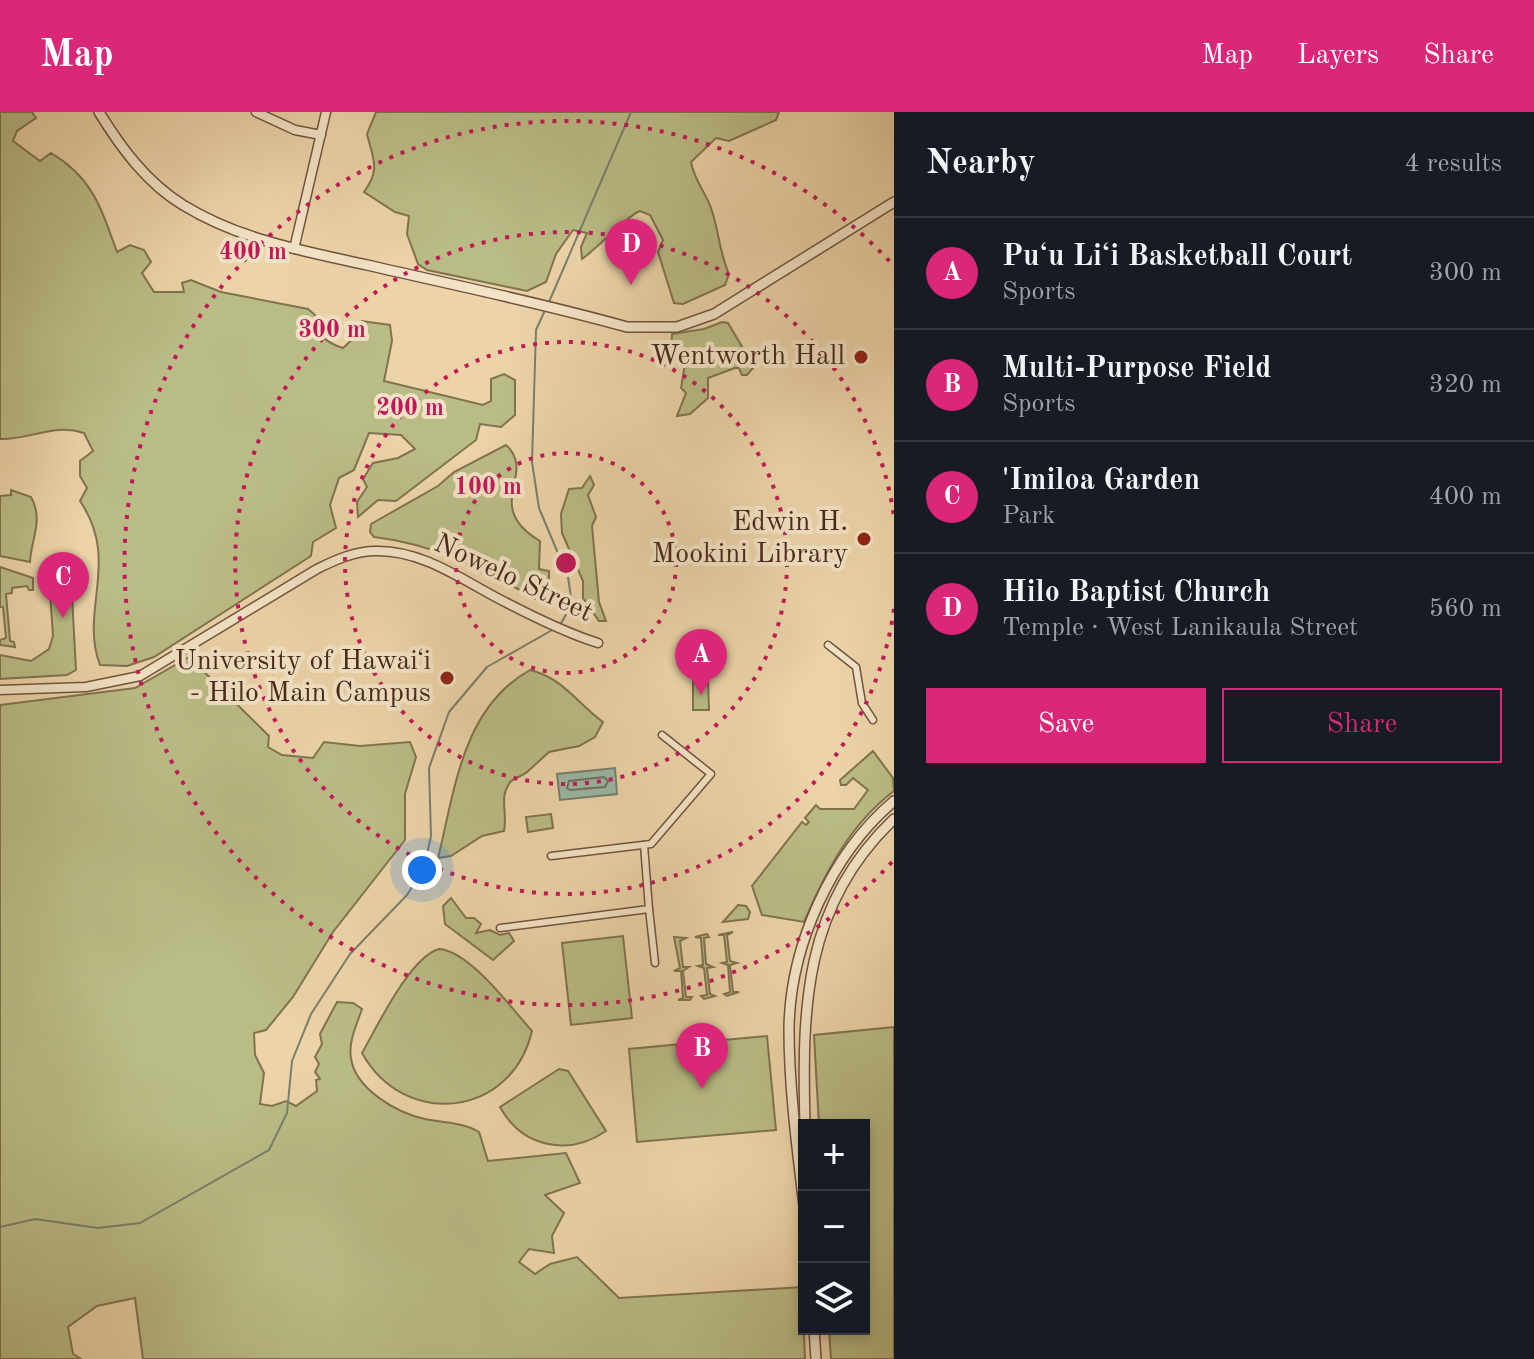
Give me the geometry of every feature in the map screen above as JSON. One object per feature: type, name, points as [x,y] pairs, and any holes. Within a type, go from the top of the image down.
[{"type":"street","points":[[99,112],[119,145],[148,177],[181,204],[218,224],[294,249],[627,327],[664,328],[690,324],[727,307],[894,202]]},
{"type":"street","points":[[256,112],[295,130],[321,135]]},
{"type":"street","points":[[294,249],[326,112]]},
{"type":"street","name":"Nowelo Street","points":[[0,693],[86,687],[140,676],[317,569],[370,551],[404,554],[432,563],[570,633],[598,643]]},
{"type":"street","points":[[828,645],[856,667],[862,703],[873,720]]},
{"type":"street","points":[[551,856],[651,844],[711,774],[662,735]]},
{"type":"street","points":[[803,1191],[789,1029],[796,974],[812,921],[836,871],[868,825],[894,801]]},
{"type":"street","points":[[805,1119],[802,1029],[816,951],[848,878],[878,834],[894,819]]},
{"type":"street","points":[[644,845],[655,963]]},
{"type":"street","points":[[500,928],[649,909]]},
{"type":"street","points":[[814,1335],[816,1359]]},
{"type":"green space","points":[[0,112],[32,112],[36,118],[17,131],[13,141],[40,161],[51,153],[77,173],[94,195],[117,252],[130,245],[144,250],[151,262],[142,273],[154,292],[184,292],[182,283],[191,280],[221,292],[308,309],[315,315],[323,337],[343,348],[358,334],[362,321],[390,325],[392,341],[384,381],[483,405],[491,401],[491,379],[504,374],[515,380],[515,415],[501,427],[480,424],[476,440],[396,501],[378,500],[358,517],[357,502],[367,487],[363,479],[373,463],[398,458],[415,449],[401,435],[369,433],[354,470],[339,478],[330,505],[336,528],[313,542],[311,556],[154,657],[127,666],[100,665],[94,625],[99,565],[97,544],[92,523],[80,501],[87,488],[80,476],[80,461],[93,451],[84,433],[73,430],[0,439]]},
{"type":"green space","points":[[376,112],[779,112],[776,120],[729,141],[716,138],[691,162],[711,208],[729,274],[725,285],[683,304],[674,303],[658,252],[663,240],[650,215],[640,211],[582,259],[581,247],[587,233],[573,230],[556,254],[546,282],[527,291],[427,270],[418,264],[407,234],[409,216],[395,212],[364,192],[374,170],[367,134]]},
{"type":"green space","points":[[722,322],[728,323],[754,367],[747,375],[742,375],[739,368],[735,368],[708,378],[708,398],[690,414],[677,416],[686,393],[681,388],[690,354],[671,354],[672,334],[704,329]]},
{"type":"green space","points":[[506,445],[517,467],[512,503],[514,515],[523,528],[540,541],[539,569],[549,571],[549,597],[538,600],[459,560],[397,540],[374,537],[370,532],[371,524],[438,486],[454,472]]},
{"type":"green space","points":[[590,476],[594,485],[588,495],[596,517],[592,526],[599,602],[606,621],[599,621],[583,598],[583,581],[562,533],[561,514],[569,489],[582,488]]},
{"type":"green space","points":[[11,490],[31,497],[35,505],[37,522],[30,562],[0,556],[0,496],[11,495]]},
{"type":"green space","points":[[0,567],[33,578],[33,590],[27,586],[12,588],[12,593],[6,594],[10,641],[14,642],[15,647],[0,645],[0,640],[6,638],[3,607],[0,607]]},
{"type":"green space","points":[[52,574],[68,574],[71,578],[76,670],[67,675],[0,679],[0,655],[31,661],[49,649],[53,636],[50,593],[46,593],[44,582]]},
{"type":"green space","points":[[189,657],[269,736],[268,747],[282,755],[313,758],[324,742],[360,746],[410,742],[416,757],[405,794],[405,840],[333,932],[293,997],[266,1030],[254,1033],[255,1055],[264,1073],[260,1104],[272,1106],[286,1101],[296,1106],[317,1091],[316,1080],[320,1079],[315,1072],[319,1064],[315,1057],[322,1044],[320,1034],[337,1002],[353,1003],[362,1009],[350,1052],[354,1069],[360,1080],[379,1098],[414,1116],[479,1132],[488,1161],[566,1153],[580,1183],[545,1195],[564,1213],[552,1236],[554,1253],[529,1249],[519,1262],[535,1274],[550,1264],[577,1257],[619,1298],[798,1287],[798,1335],[804,1335],[805,1359],[143,1359],[135,1298],[97,1306],[68,1327],[73,1354],[81,1359],[0,1359],[0,705],[135,688]]},
{"type":"green space","points":[[530,670],[561,685],[603,722],[595,737],[579,746],[549,752],[526,773],[511,781],[504,799],[504,831],[482,836],[451,856],[438,858],[457,779],[475,728],[507,686]]},
{"type":"green space","points":[[693,681],[708,681],[709,710],[693,710]]},
{"type":"green space","points":[[873,751],[893,778],[894,791],[864,818],[840,850],[804,922],[762,915],[752,886],[802,822],[806,825],[809,822],[805,818],[816,805],[820,809],[854,809],[868,790],[853,778],[846,785],[841,785],[840,780]]},
{"type":"green space","points":[[551,814],[553,828],[528,832],[526,817]]},
{"type":"green space","points":[[451,898],[466,918],[474,918],[481,924],[476,933],[490,930],[500,935],[509,933],[514,941],[493,960],[445,924],[443,906]]},
{"type":"green space","points":[[738,905],[746,906],[750,912],[748,919],[723,922]]},
{"type":"green space","points":[[733,932],[727,935],[730,961],[737,963],[730,965],[733,992],[739,992],[727,996],[724,994],[730,992],[728,965],[722,963],[727,962],[724,935],[718,935]]},
{"type":"green space","points":[[707,934],[709,937],[704,938],[706,964],[713,967],[707,968],[710,994],[715,996],[704,999],[701,996],[707,995],[704,968],[698,966],[703,965],[701,938],[695,937]]},
{"type":"green space","points":[[623,936],[632,1018],[571,1025],[562,943]]},
{"type":"green space","points":[[674,937],[686,938],[680,941],[683,967],[689,967],[683,971],[686,997],[692,997],[690,1000],[678,1000],[683,998],[681,971],[674,971],[680,968]]},
{"type":"green space","points":[[439,949],[451,952],[477,970],[532,1031],[521,1060],[503,1082],[481,1096],[456,1103],[429,1103],[404,1094],[381,1078],[362,1053],[406,979],[428,955]]},
{"type":"green space","points":[[894,1027],[894,1359],[831,1359],[829,1335],[870,1335],[870,1119],[819,1119],[814,1035]]},
{"type":"green space","points":[[767,1036],[776,1130],[637,1142],[629,1049]]},
{"type":"green space","points":[[559,1069],[568,1071],[606,1131],[576,1144],[547,1144],[533,1139],[509,1121],[500,1107]]},
{"type":"water","points":[[615,768],[617,794],[560,800],[557,774]]},
{"type":"waterway","points":[[549,302],[631,112]]},
{"type":"waterway","points":[[546,308],[536,330],[532,462],[539,508],[568,577],[572,604],[560,625]]},
{"type":"waterway","points":[[0,1227],[35,1219],[98,1228],[140,1223],[269,1150],[287,1113],[292,1061],[311,1014],[350,954],[407,895],[424,868],[431,836],[429,768],[449,712],[487,667],[554,629]]},
{"type":"place","name":"Hilo Baptist Church","points":[[631,285]]},
{"type":"place","name":"Wentworth Hall","points":[[861,357]]},
{"type":"place","name":"Edwin H. Mookini Library","points":[[864,539]]},
{"type":"place","name":"'Imiloa Garden","points":[[63,618]]},
{"type":"place","name":"University of Hawaiʻi - Hilo Main Campus","points":[[447,678]]},
{"type":"place","name":"Puʻu Liʻi Basketball Court","points":[[701,695]]},
{"type":"place","name":"Multi-Purpose Field","points":[[702,1089]]}]
